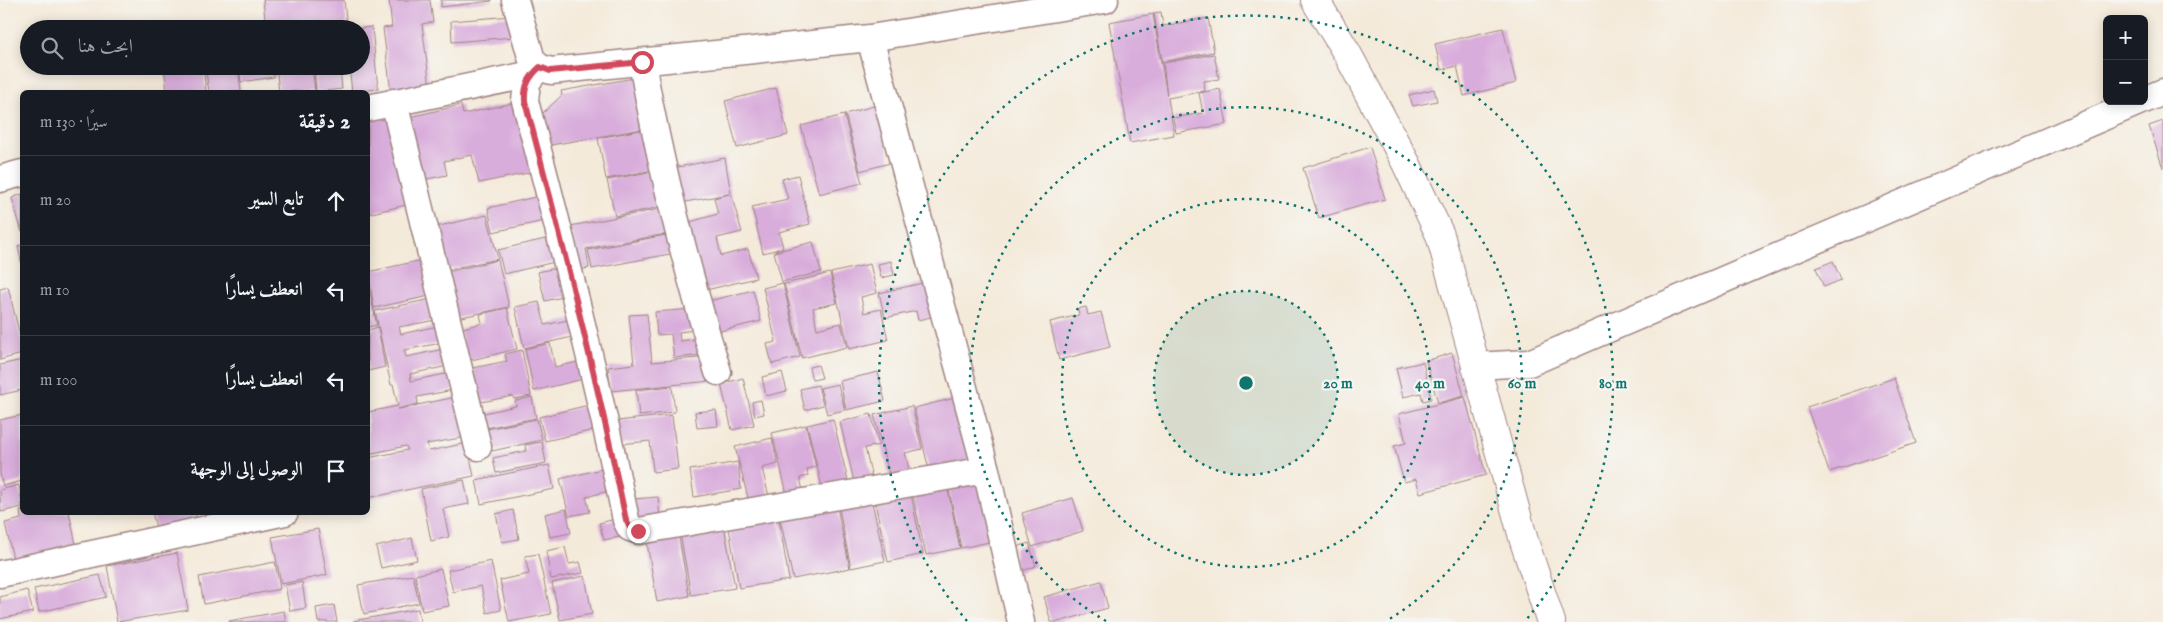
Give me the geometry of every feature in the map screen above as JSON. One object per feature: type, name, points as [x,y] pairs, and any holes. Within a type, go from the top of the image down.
[{"type":"main road","points":[[1315,0],[1347,53],[1406,163],[1440,235],[1524,542],[1551,622]]},
{"type":"street","points":[[515,0],[536,71]]},
{"type":"street","points":[[370,108],[536,71],[870,38],[1105,0]]},
{"type":"street","points":[[870,38],[986,470],[1021,622]]},
{"type":"street","points":[[642,62],[653,124],[695,296],[718,372]]},
{"type":"street","points":[[536,71],[527,82],[525,101],[579,308],[626,520],[630,528],[638,531],[986,470]]},
{"type":"street","points":[[2148,99],[2163,92]]},
{"type":"street","points":[[394,102],[478,447]]},
{"type":"street","points":[[1475,366],[1529,363],[2134,105]]},
{"type":"street","points":[[0,179],[20,174]]},
{"type":"street","points":[[0,574],[271,515]]},
{"type":"building","points":[[263,0],[344,0],[346,20],[265,20]]},
{"type":"building","points":[[389,0],[430,0],[433,22],[422,24],[430,87],[391,92],[383,28],[392,27]]},
{"type":"building","points":[[441,0],[492,0],[492,1],[441,7]]},
{"type":"building","points":[[1161,12],[1163,26],[1208,18],[1214,52],[1162,62],[1154,13]]},
{"type":"building","points":[[1153,14],[1167,95],[1163,63],[1214,54],[1219,79],[1204,81],[1205,91],[1168,98],[1174,135],[1130,143],[1109,22]]},
{"type":"building","points":[[512,16],[514,37],[452,42],[451,21]]},
{"type":"building","points":[[370,27],[372,27],[378,89],[352,90],[350,75],[370,75]]},
{"type":"building","points":[[1503,28],[1516,83],[1464,96],[1457,66],[1441,70],[1435,44]]},
{"type":"building","points":[[165,75],[204,75],[206,90],[167,90]]},
{"type":"building","points":[[206,75],[239,75],[241,90],[209,90]]},
{"type":"building","points":[[240,75],[274,75],[274,77],[241,82]]},
{"type":"building","points":[[277,75],[313,75],[315,90],[279,90]]},
{"type":"building","points":[[315,75],[341,75],[342,89],[316,90]]},
{"type":"building","points":[[640,77],[649,128],[545,146],[539,115],[562,95],[561,91]]},
{"type":"building","points":[[776,88],[788,135],[737,148],[725,101]]},
{"type":"building","points":[[1220,89],[1227,124],[1176,133],[1173,118],[1203,113],[1199,93]]},
{"type":"building","points":[[1434,89],[1437,101],[1413,106],[1409,95]]},
{"type":"building","points":[[518,102],[533,172],[479,183],[472,155],[444,161],[447,175],[422,180],[405,118],[461,105],[463,114]]},
{"type":"building","points":[[881,104],[890,163],[860,171],[845,114]]},
{"type":"building","points":[[844,115],[862,183],[819,194],[801,126]]},
{"type":"building","points":[[390,117],[410,204],[370,214],[370,122]]},
{"type":"building","points":[[2163,121],[2163,168],[2149,126]]},
{"type":"building","points":[[651,128],[659,169],[606,179],[598,138]]},
{"type":"building","points":[[1370,147],[1385,199],[1319,218],[1303,168]]},
{"type":"building","points":[[725,158],[731,194],[742,232],[717,238],[721,256],[748,249],[756,278],[702,291],[686,223],[718,214],[714,198],[729,194],[680,203],[673,168]]},
{"type":"building","points":[[659,170],[666,206],[615,216],[607,180]]},
{"type":"building","points":[[798,175],[810,224],[779,232],[783,248],[763,253],[752,207],[788,199],[782,179]]},
{"type":"building","points":[[20,195],[20,225],[12,198]]},
{"type":"building","points":[[544,195],[549,220],[493,232],[488,208]]},
{"type":"building","points":[[665,208],[671,233],[586,249],[589,268],[579,270],[570,226]]},
{"type":"building","points":[[487,215],[498,259],[445,270],[435,227]]},
{"type":"building","points":[[671,234],[675,253],[592,269],[588,250]]},
{"type":"building","points":[[558,236],[563,260],[504,274],[498,250]]},
{"type":"building","points":[[813,242],[821,272],[782,282],[774,252]]},
{"type":"building","points":[[427,259],[434,295],[374,308],[370,272]]},
{"type":"building","points":[[498,260],[509,307],[457,318],[446,272]]},
{"type":"building","points":[[891,261],[894,275],[881,278],[878,264]]},
{"type":"building","points":[[1833,261],[1841,280],[1824,287],[1816,268]]},
{"type":"building","points":[[870,264],[877,293],[861,297],[864,313],[881,309],[888,340],[849,349],[831,273]]},
{"type":"building","points":[[565,266],[572,295],[545,301],[538,272]]},
{"type":"building","points":[[830,273],[837,303],[813,308],[817,329],[841,323],[847,347],[802,358],[784,284]]},
{"type":"building","points":[[927,282],[935,316],[918,320],[916,311],[885,318],[879,293]]},
{"type":"building","points":[[783,283],[800,357],[772,364],[767,344],[776,342],[763,288]]},
{"type":"building","points":[[8,287],[20,336],[20,355],[0,360],[0,289]]},
{"type":"building","points":[[753,290],[761,321],[712,333],[705,302]]},
{"type":"building","points":[[370,293],[377,325],[370,327]]},
{"type":"building","points":[[431,299],[436,320],[399,327],[401,334],[438,326],[441,343],[404,350],[406,357],[444,349],[448,366],[410,374],[411,381],[450,373],[453,390],[417,397],[418,404],[398,409],[456,397],[466,437],[427,444],[429,451],[467,443],[474,476],[370,498],[370,458],[408,450],[406,446],[370,454],[370,412],[398,406],[393,384],[391,385],[375,311]]},
{"type":"building","points":[[539,302],[545,325],[577,318],[581,335],[524,348],[515,307]]},
{"type":"building","points":[[1086,307],[1088,315],[1101,312],[1110,347],[1059,360],[1050,322],[1079,315],[1078,309]]},
{"type":"building","points":[[507,308],[517,349],[467,361],[460,329],[482,323],[480,314]]},
{"type":"building","points":[[693,309],[695,330],[679,332],[680,341],[702,338],[704,355],[674,358],[671,334],[657,335],[655,312]]},
{"type":"building","points":[[647,314],[652,362],[708,357],[711,381],[611,391],[608,367],[634,364],[629,315]]},
{"type":"building","points":[[378,327],[385,367],[370,371],[370,329]]},
{"type":"building","points":[[550,343],[555,367],[587,360],[591,377],[534,391],[525,349]]},
{"type":"building","points":[[522,350],[531,396],[514,399],[513,396],[481,402],[473,368],[507,361],[505,354]]},
{"type":"building","points":[[1452,353],[1464,396],[1438,403],[1426,361]]},
{"type":"building","points":[[20,360],[20,390],[0,395],[0,365]]},
{"type":"building","points":[[1423,362],[1431,399],[1423,401],[1421,393],[1403,397],[1396,368]]},
{"type":"building","points":[[818,365],[822,378],[812,380],[809,367]]},
{"type":"building","points":[[782,372],[787,391],[766,396],[762,377]]},
{"type":"building","points":[[878,372],[885,401],[846,410],[840,381]]},
{"type":"building","points":[[743,378],[754,425],[732,430],[721,384]]},
{"type":"building","points":[[1894,378],[1916,443],[1829,472],[1807,407]]},
{"type":"building","points":[[838,384],[845,410],[827,414],[820,388]]},
{"type":"building","points":[[818,385],[823,405],[805,410],[800,389]]},
{"type":"building","points":[[672,386],[675,412],[639,416],[636,390]]},
{"type":"building","points":[[532,397],[536,418],[486,428],[484,413],[516,406],[515,401]]},
{"type":"building","points":[[1465,397],[1486,475],[1420,493],[1416,479],[1404,482],[1394,446],[1406,443],[1399,414]]},
{"type":"building","points":[[955,398],[970,465],[930,474],[914,408]]},
{"type":"building","points":[[761,400],[764,414],[755,416],[752,402]]},
{"type":"building","points":[[597,403],[603,428],[545,441],[539,417]]},
{"type":"building","points":[[912,406],[922,449],[905,453],[910,473],[890,478],[874,415]]},
{"type":"building","points":[[716,410],[718,426],[697,428],[695,412]]},
{"type":"building","points":[[871,414],[879,445],[865,448],[873,482],[855,486],[840,422]]},
{"type":"building","points":[[20,415],[20,482],[3,486],[0,474],[0,420]]},
{"type":"building","points":[[672,415],[678,469],[653,472],[650,441],[620,444],[617,421]]},
{"type":"building","points":[[537,419],[542,440],[492,451],[487,429]]},
{"type":"building","points":[[833,419],[849,485],[823,491],[807,425]]},
{"type":"building","points":[[806,425],[816,467],[807,469],[808,476],[800,478],[804,495],[788,498],[772,433]]},
{"type":"building","points":[[772,438],[778,464],[762,468],[770,501],[750,506],[735,447]]},
{"type":"building","points":[[542,442],[546,463],[496,473],[493,458],[526,451],[525,445]]},
{"type":"building","points":[[738,462],[741,489],[694,497],[690,470]]},
{"type":"building","points":[[549,465],[554,489],[481,504],[476,480]]},
{"type":"building","points":[[610,467],[616,489],[586,497],[590,512],[569,516],[560,479]]},
{"type":"building","points":[[984,473],[999,540],[961,548],[947,480]]},
{"type":"building","points":[[464,480],[469,504],[443,509],[449,537],[431,541],[421,489]]},
{"type":"building","points":[[946,481],[960,548],[926,555],[911,488]]},
{"type":"building","points":[[19,485],[20,507],[1,512],[0,490]]},
{"type":"building","points":[[910,490],[923,554],[888,562],[874,498]]},
{"type":"building","points":[[658,497],[660,519],[636,521],[634,499]]},
{"type":"building","points":[[871,497],[885,561],[851,568],[838,504]]},
{"type":"building","points":[[1073,498],[1083,531],[1032,547],[1022,513]]},
{"type":"building","points":[[836,503],[850,568],[793,579],[779,514]]},
{"type":"building","points":[[566,509],[571,533],[550,537],[545,514]]},
{"type":"building","points":[[513,510],[519,539],[502,542],[496,514]]},
{"type":"building","points":[[778,514],[789,580],[739,588],[728,522]]},
{"type":"building","points":[[21,515],[70,515],[77,549],[14,563],[5,523],[21,519]]},
{"type":"building","points":[[153,515],[196,515],[197,521],[157,531]]},
{"type":"building","points":[[620,518],[624,536],[604,540],[599,523]]},
{"type":"building","points":[[724,525],[735,588],[691,595],[680,533]]},
{"type":"building","points":[[677,526],[689,596],[657,602],[645,531]]},
{"type":"building","points":[[318,529],[327,575],[281,584],[272,537]]},
{"type":"building","points":[[412,538],[417,560],[381,568],[376,547]]},
{"type":"building","points":[[1029,543],[1036,566],[1017,573],[1014,548]]},
{"type":"building","points":[[565,547],[569,564],[580,562],[583,573],[551,579],[546,551]]},
{"type":"building","points":[[177,553],[188,610],[117,622],[107,566]]},
{"type":"building","points":[[538,554],[551,614],[509,622],[500,580],[529,574],[525,556]]},
{"type":"building","points":[[491,561],[501,610],[487,613],[481,586],[453,592],[448,570]]},
{"type":"building","points":[[275,562],[280,589],[204,604],[199,577]]},
{"type":"building","points":[[441,569],[449,606],[422,611],[415,575]]},
{"type":"building","points":[[100,575],[106,597],[39,612],[34,589]]},
{"type":"building","points":[[413,575],[419,603],[364,614],[358,585]]},
{"type":"building","points":[[585,576],[592,614],[560,620],[552,583]]},
{"type":"building","points":[[1101,581],[1108,608],[1058,622],[1051,622],[1044,597]]},
{"type":"building","points":[[302,582],[306,608],[290,611],[285,585]]},
{"type":"building","points":[[27,590],[33,612],[0,619],[0,597]]},
{"type":"building","points":[[334,605],[337,622],[318,622],[316,608]]},
{"type":"building","points":[[418,609],[420,622],[353,622],[353,621]]},
{"type":"building","points":[[284,611],[286,622],[229,622],[229,621]]},
{"type":"route","points":[[638,531],[630,528],[627,524],[579,308],[524,91],[532,74],[540,67],[550,71],[642,62]]}]
